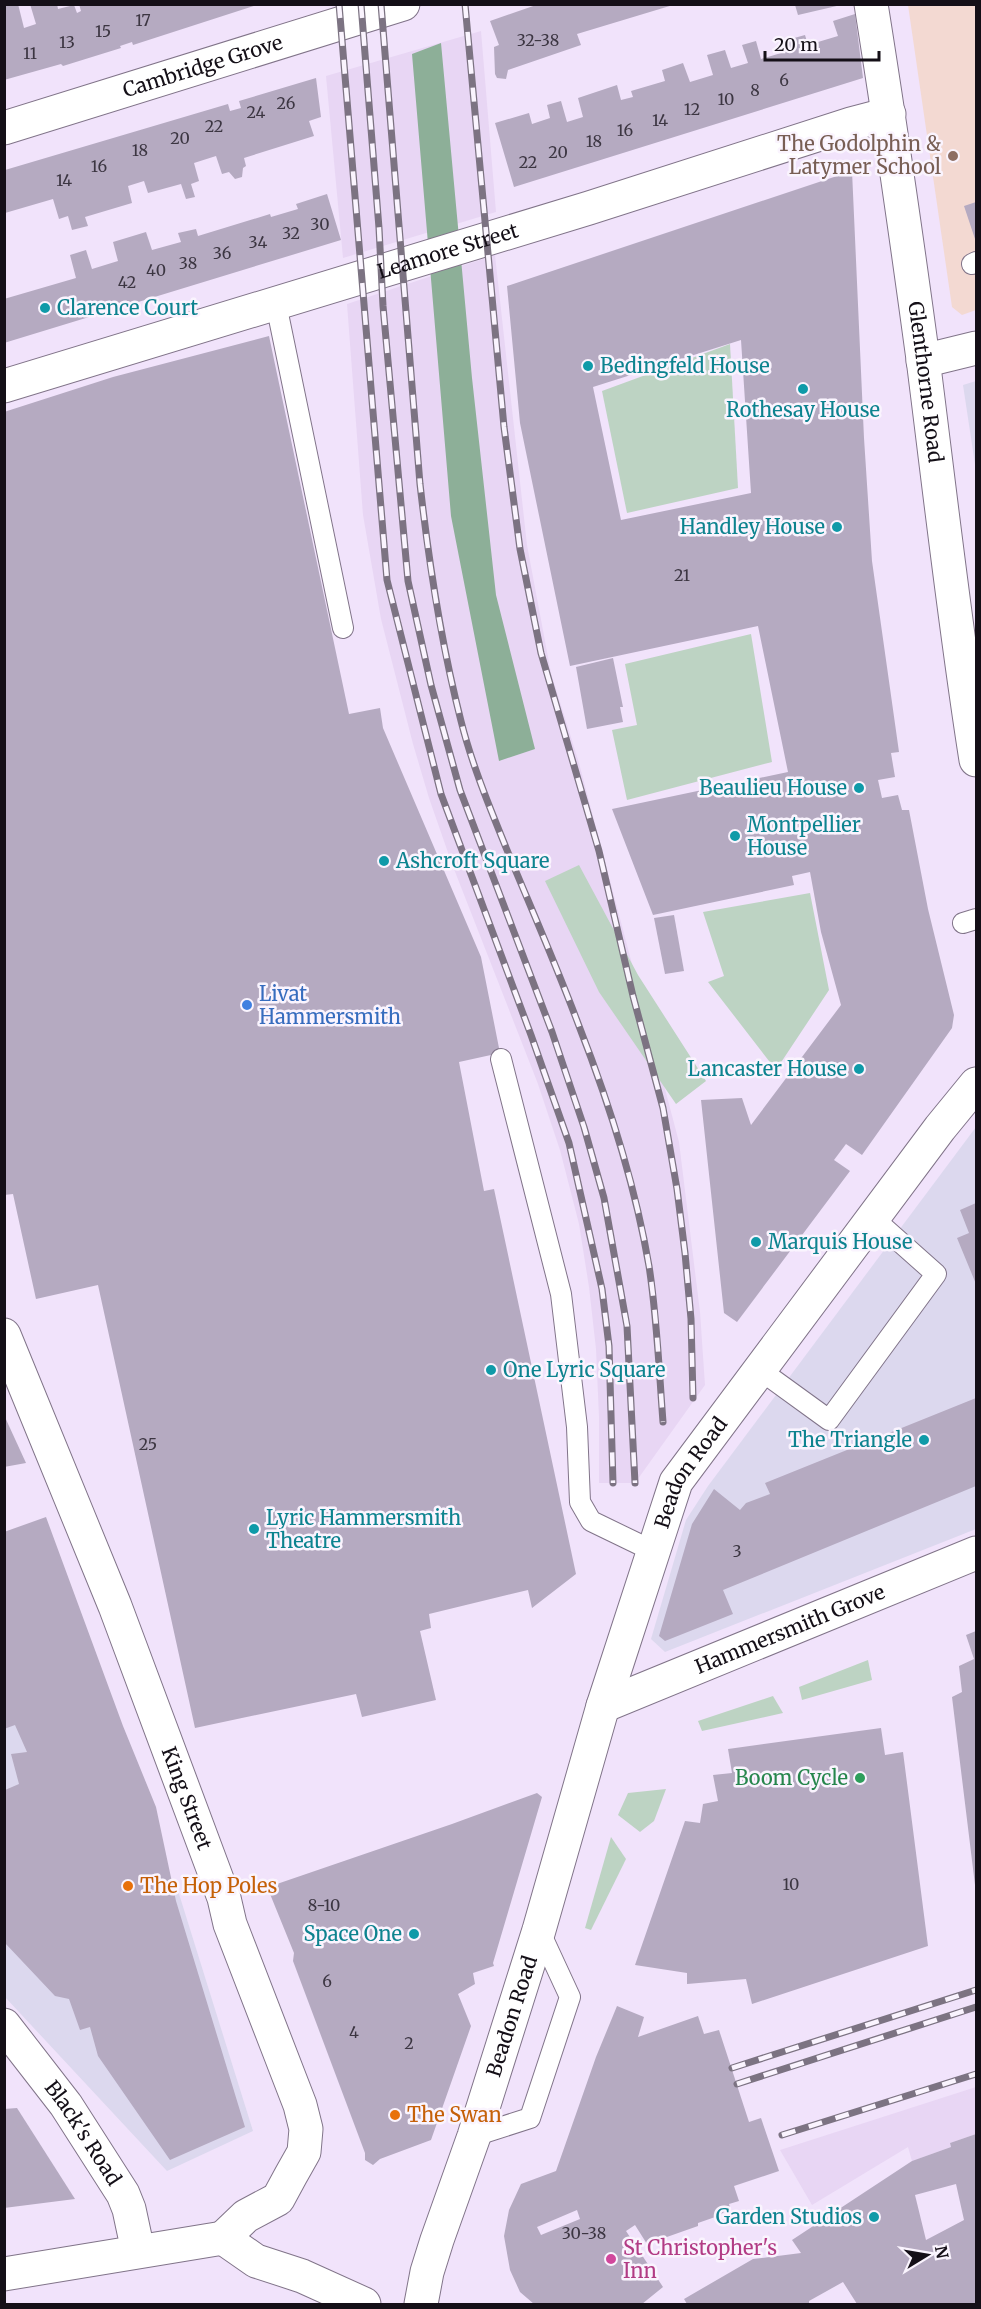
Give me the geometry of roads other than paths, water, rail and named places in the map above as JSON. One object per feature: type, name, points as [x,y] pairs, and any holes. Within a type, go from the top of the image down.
[{"type":"main road","name":"Cambridge Grove","points":[[4,128],[404,4]]},
{"type":"main road","name":"Glenthorne Road","points":[[871,4],[923,361],[945,543],[976,760]]},
{"type":"main road","name":"Leamore Street","points":[[4,386],[589,208],[888,114]]},
{"type":"main road","points":[[923,361],[976,348]]},
{"type":"main road","name":"Beadon Road","points":[[421,2304],[427,2272],[474,2136],[539,1930],[603,1706],[676,1482],[940,1128],[976,1084]]},
{"type":"main road","name":"King Street","points":[[4,1335],[115,1606],[224,1898],[230,1924],[300,2105],[306,2129],[304,2152],[278,2199],[246,2216],[224,2238]]},
{"type":"main road","name":"Hammersmith Grove","points":[[603,1706],[976,1553]]},
{"type":"main road","name":"Black's Road","points":[[4,2025],[66,2105],[123,2194],[129,2209],[138,2250]]},
{"type":"main road","points":[[4,2274],[138,2250],[224,2238],[256,2261],[302,2276],[364,2304]]},
{"type":"lane","points":[[276,304],[343,628]]},
{"type":"lane","points":[[501,1059],[561,1294],[577,1427],[580,1502],[591,1521],[653,1551]]},
{"type":"lane","points":[[760,1370],[829,1420],[936,1274],[873,1218]]},
{"type":"lane","name":"Beadon Road","points":[[474,2136],[530,2118],[570,1997],[539,1930]]},
{"type":"railway","points":[[339,4],[387,580],[441,794],[569,1143],[602,1289],[609,1346],[613,1483]]},
{"type":"railway","points":[[361,4],[383,306],[408,581],[431,685],[460,790],[552,1032],[584,1127],[604,1198],[627,1326],[635,1483]]},
{"type":"railway","points":[[381,4],[420,484],[447,662],[465,737],[476,770],[590,1055],[629,1174],[652,1285],[663,1422]]},
{"type":"railway","points":[[465,4],[504,427],[520,549],[541,653],[599,851],[633,996],[663,1108],[685,1253],[691,1319],[693,1398]]},
{"type":"railway","points":[[732,2068],[976,1990]]},
{"type":"railway","points":[[737,2084],[976,2007]]},
{"type":"railway","points":[[782,2135],[976,2074]]},
{"type":"place","name":"The Godolphin & Latymer School","points":[[953,156]]},
{"type":"place","name":"Clarence Court","points":[[45,308]]},
{"type":"place","name":"Bedingfeld House","points":[[588,366]]},
{"type":"place","name":"Rothesay House","points":[[803,389]]},
{"type":"place","name":"Handley House","points":[[837,527]]},
{"type":"place","name":"Beaulieu House","points":[[859,788]]},
{"type":"place","name":"Montpellier House","points":[[735,836]]},
{"type":"place","name":"Ashcroft Square","points":[[384,861]]},
{"type":"place","name":"Livat Hammersmith","points":[[247,1005]]},
{"type":"place","name":"Lancaster House","points":[[859,1069]]},
{"type":"place","name":"Marquis House","points":[[756,1242]]},
{"type":"place","name":"One Lyric Square","points":[[491,1370]]},
{"type":"place","name":"The Triangle","points":[[924,1440]]},
{"type":"place","name":"Lyric Hammersmith Theatre","points":[[254,1529]]},
{"type":"place","name":"Boom Cycle","points":[[860,1778]]},
{"type":"place","name":"The Hop Poles","points":[[128,1886]]},
{"type":"place","name":"Space One","points":[[414,1934]]},
{"type":"place","name":"The Swan","points":[[395,2115]]},
{"type":"place","name":"Garden Studios","points":[[874,2217]]},
{"type":"place","name":"St Christopher's Inn","points":[[611,2259]]}]
